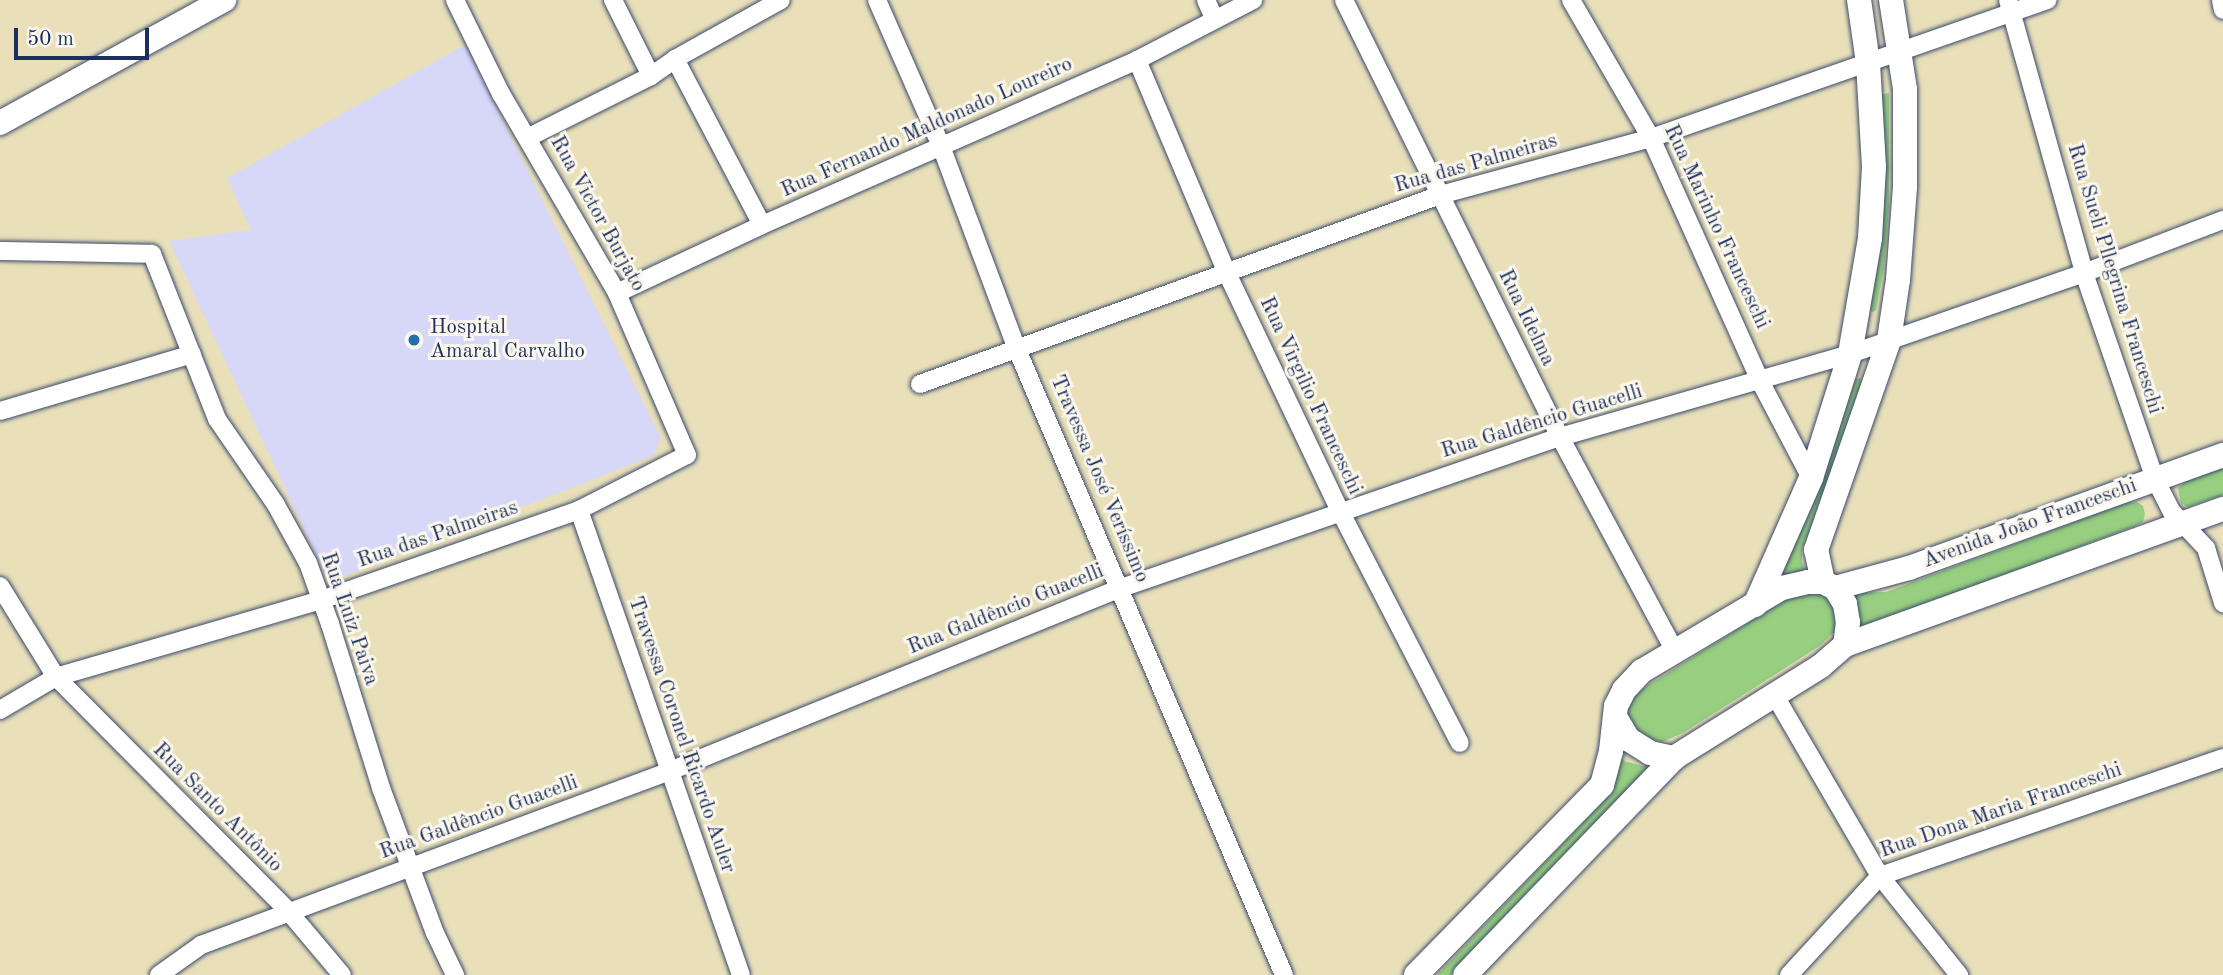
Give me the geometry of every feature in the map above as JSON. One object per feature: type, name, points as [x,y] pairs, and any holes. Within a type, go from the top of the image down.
[{"type":"main road","points":[[0,123],[224,0]]},
{"type":"main road","points":[[1755,605],[1811,478],[1850,354],[1870,238],[1874,167],[1868,62],[1859,0]]},
{"type":"main road","points":[[1845,645],[1848,622],[1845,604],[1829,585],[1816,550],[1889,340],[1898,280],[1905,187],[1905,89],[1902,51],[1891,0]]},
{"type":"main road","name":"Avenida João Franceschi","points":[[1416,975],[1602,785],[1611,751],[1616,706],[1624,690],[1642,671],[1782,588],[1808,582],[1829,585],[1909,568],[2223,455]]},
{"type":"main road","points":[[1465,975],[1674,758],[1821,666],[1845,645],[2223,509]]},
{"type":"main road","points":[[1615,717],[1628,739],[1650,753],[1674,758]]},
{"type":"street","name":"Rua Victor Burjato","points":[[455,0],[501,94],[529,137],[617,293],[687,455]]},
{"type":"street","points":[[613,0],[651,76]]},
{"type":"street","points":[[529,137],[651,76],[675,59],[781,0]]},
{"type":"street","name":"Travessa José Veríssimo","points":[[877,0],[941,146],[1016,346],[1284,975]]},
{"type":"street","points":[[1206,0],[1214,18]]},
{"type":"street","name":"Rua Fernando Maldonado Loureiro","points":[[617,293],[762,225],[1137,60],[1253,0]]},
{"type":"street","name":"Rua Idelma","points":[[1343,0],[1560,437],[1676,653]]},
{"type":"street","name":"Rua Marinho Franceschi","points":[[1571,0],[1651,138],[1760,381],[1811,478]]},
{"type":"street","name":"Rua das Palmeiras","points":[[920,384],[1016,346],[1440,195],[1651,138],[1902,51],[2010,6],[2048,0]]},
{"type":"street","points":[[2221,0],[2223,10]]},
{"type":"street","name":"Rua Sueli Pllegrina Franceschi","points":[[2010,6],[2084,273],[2155,479],[2183,525],[2206,548],[2223,603]]},
{"type":"street","points":[[675,59],[762,225]]},
{"type":"street","name":"Rua Virgilio Franceschi","points":[[1137,60],[1226,271],[1340,511],[1460,743]]},
{"type":"street","name":"Rua Galdêncio Guacelli","points":[[159,975],[201,945],[670,771],[1121,588],[1560,437],[1850,354],[2084,273],[2223,220]]},
{"type":"street","name":"Rua Luiz Paiva","points":[[0,251],[152,254],[217,419],[276,505],[308,563],[381,788],[435,933],[455,975]]},
{"type":"street","points":[[0,411],[192,354]]},
{"type":"street","name":"Rua das Palmeiras","points":[[0,710],[56,677],[321,600],[579,510],[687,455]]},
{"type":"street","name":"Travessa Coronel Ricardo Auler","points":[[579,510],[741,975]]},
{"type":"street","name":"Rua Santo Antônio","points":[[0,586],[56,677],[289,912],[342,975]]},
{"type":"street","points":[[1774,694],[1880,876],[1959,975]]},
{"type":"street","name":"Rua Dona Maria Franceschi","points":[[1789,975],[1880,876],[2223,758]]},
{"type":"shaded area","name":"Hospital Amaral Carvalho","points":[[465,45],[661,438],[653,456],[329,582],[169,241],[251,230],[227,178]]},
{"type":"green space","points":[[1889,93],[1889,206],[1884,268],[1876,310],[1873,312],[1868,309],[1879,95]]},
{"type":"green space","points":[[1860,378],[1862,382],[1822,504],[1802,548],[1802,561],[1807,575],[1775,576],[1854,379]]},
{"type":"green space","points":[[2223,468],[2223,495],[2187,507],[2181,503],[2178,488],[2186,481]]},
{"type":"green space","points":[[2137,502],[2143,506],[2145,514],[2143,522],[2135,526],[1855,630],[1852,593],[1886,592],[2125,503]]},
{"type":"green space","points":[[1801,590],[1826,595],[1833,605],[1837,620],[1834,632],[1821,645],[1683,733],[1662,742],[1644,738],[1633,728],[1627,717],[1627,704],[1637,692]]},
{"type":"green space","points":[[1618,754],[1624,761],[1654,769],[1451,975],[1437,975],[1600,805],[1611,788]]},
{"type":"place","name":"Hospital Amaral Carvalho","points":[[414,340]]}]
